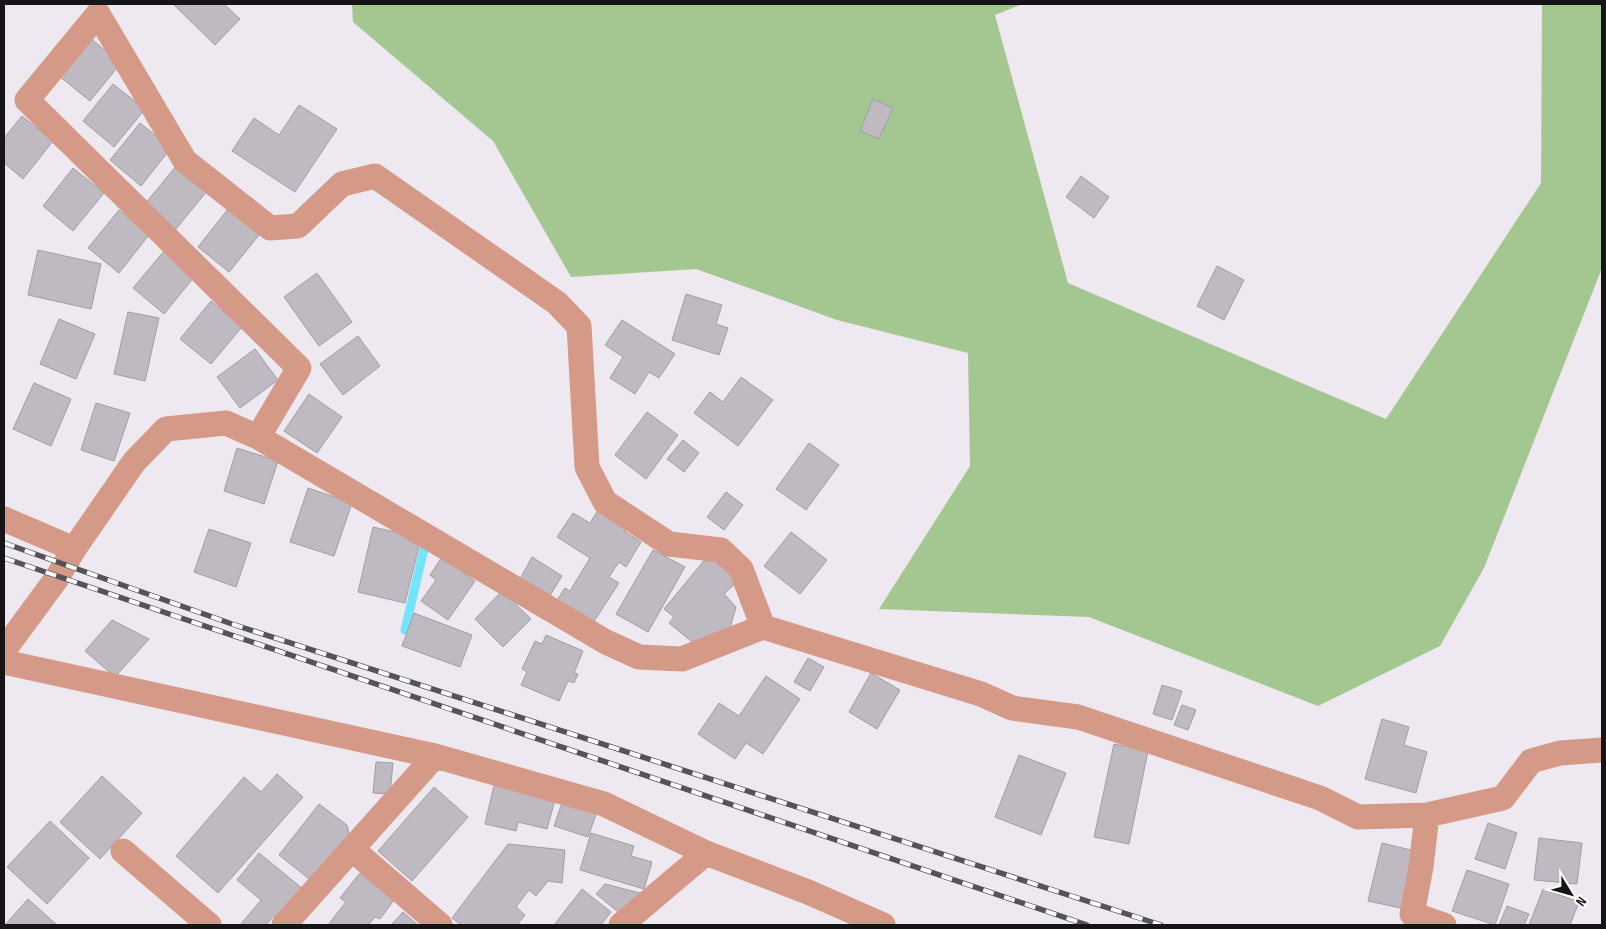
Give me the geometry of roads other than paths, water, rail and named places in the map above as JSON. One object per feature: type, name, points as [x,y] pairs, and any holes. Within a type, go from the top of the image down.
[{"type":"street","points":[[258,437],[299,368],[27,100],[98,14],[185,162],[270,228],[298,226],[342,184],[375,176],[557,303],[579,326],[587,467],[605,502],[670,544],[721,550],[742,569],[763,627]]},
{"type":"street","points":[[4,650],[57,578],[74,549],[134,462],[166,429],[226,423],[258,437],[606,642],[639,657],[682,659],[763,627],[980,694],[1012,708],[1078,717],[1320,798],[1358,817],[1427,815],[1502,798],[1531,760],[1560,753],[1602,750]]},
{"type":"street","points":[[4,519],[74,549]]},
{"type":"street","points":[[4,662],[435,756],[604,804],[706,853],[808,892],[883,925]]},
{"type":"street","points":[[284,925],[435,756]]},
{"type":"street","points":[[1427,815],[1422,867],[1412,914],[1444,925]]},
{"type":"street","points":[[352,849],[440,925]]},
{"type":"street","points":[[123,851],[209,925]]},
{"type":"street","points":[[621,925],[706,853]]},
{"type":"waterway","points":[[405,630],[426,540]]},
{"type":"railway","points":[[4,543],[232,624],[1161,925]]},
{"type":"railway","points":[[4,558],[1087,925]]}]
